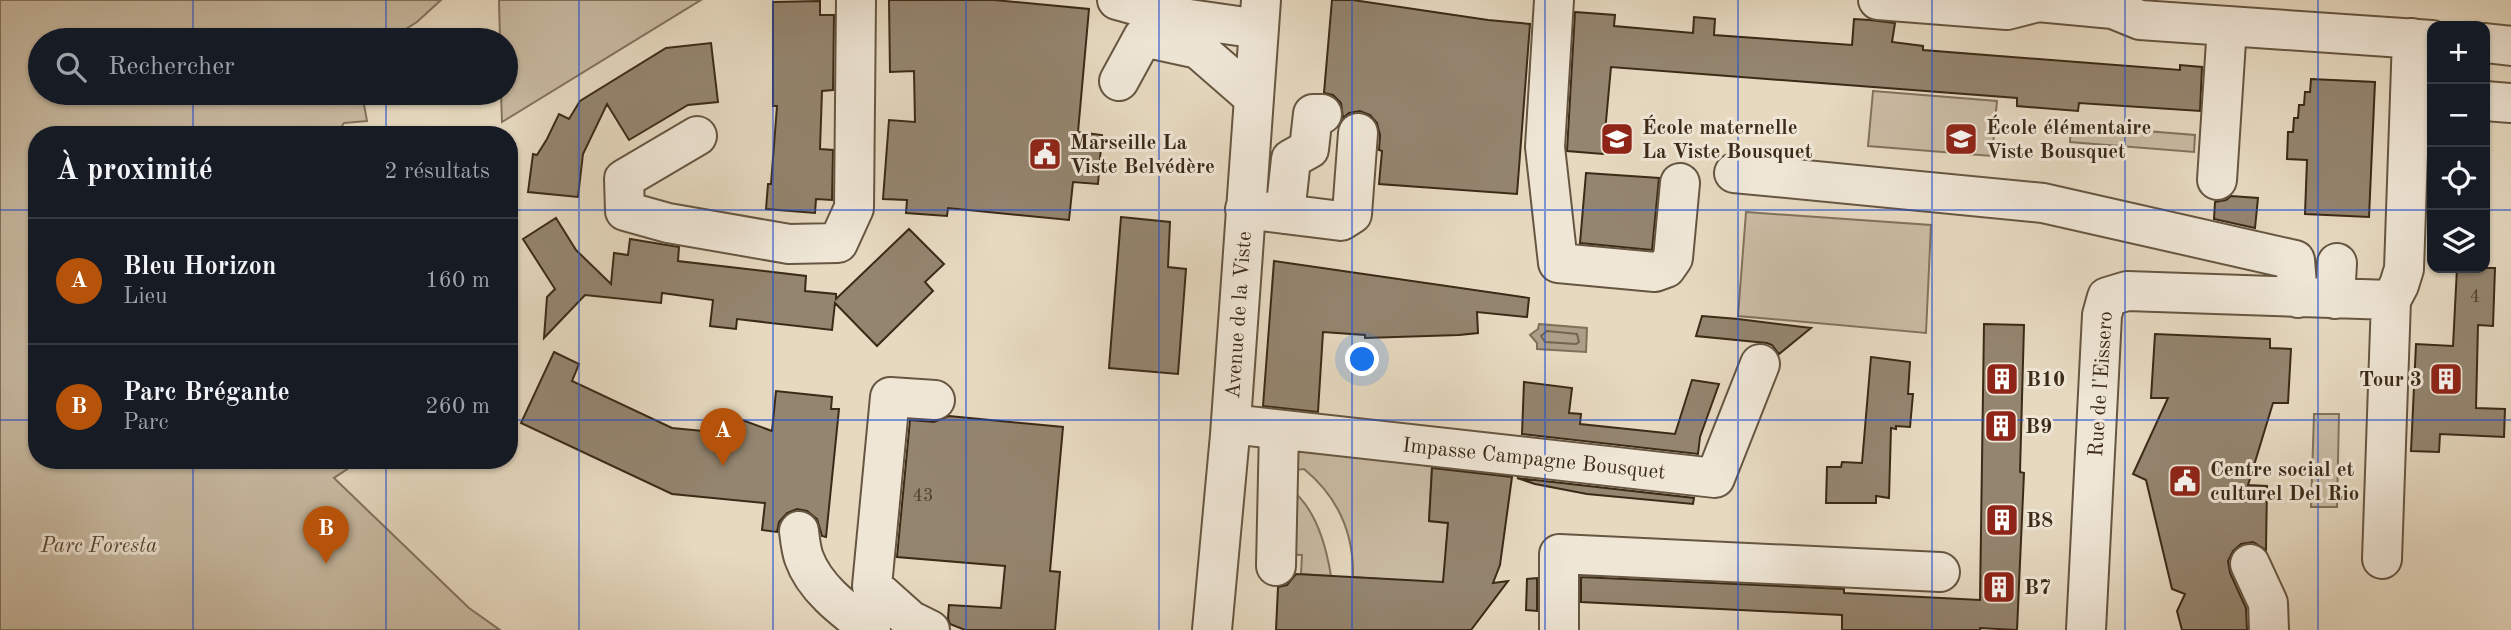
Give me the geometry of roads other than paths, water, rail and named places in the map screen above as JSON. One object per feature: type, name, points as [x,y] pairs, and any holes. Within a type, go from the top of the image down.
[{"type":"street","points":[[697,136],[624,179],[625,211],[668,223],[789,244],[838,243],[854,208],[856,0]]},
{"type":"street","points":[[1117,0],[1182,18],[1260,15]]},
{"type":"street","points":[[1553,0],[1545,148],[1558,262],[1655,272],[1666,268],[1673,258],[1680,183]]},
{"type":"street","points":[[1878,0],[2007,10],[2038,2],[2113,9],[2140,20],[2422,39],[2421,95],[2404,269],[2391,300],[2382,559]]},
{"type":"street","name":"Avenue de la Viste","points":[[1212,630],[1231,424],[1260,15]]},
{"type":"street","points":[[1119,81],[1143,37],[1182,18]]},
{"type":"street","points":[[2217,180],[2227,26]]},
{"type":"street","points":[[1143,37],[1198,49],[1254,97]]},
{"type":"street","points":[[2490,44],[2511,46]]},
{"type":"street","points":[[2490,101],[2511,103]]},
{"type":"street","points":[[1285,214],[1291,159],[1309,149],[1313,114],[1322,114]]},
{"type":"street","points":[[1245,209],[1342,221],[1352,214],[1358,133]]},
{"type":"street","points":[[1734,173],[2056,206],[2295,260],[2298,298]]},
{"type":"street","name":"Rue de l'Eissero","points":[[2086,630],[2102,315],[2107,297],[2127,291],[2298,298],[2336,281],[2391,300]]},
{"type":"street","name":"Impasse Campagne Bousquet","points":[[1231,424],[1716,478],[1760,364]]},
{"type":"street","points":[[930,630],[910,620],[872,586],[890,397],[935,400]]},
{"type":"street","points":[[1276,566],[1285,477],[1279,430]]},
{"type":"street","points":[[799,531],[803,558],[818,583],[845,610],[871,630]]},
{"type":"street","points":[[1559,630],[1559,554],[1940,572]]},
{"type":"street","points":[[2250,564],[2269,603],[2269,630]]},
{"type":"water","points":[[1539,324],[1587,328],[1586,352],[1537,349],[1537,343],[1530,335],[1538,329]]},
{"type":"place","name":"École maternelle La Viste Bousquet","points":[[1617,139]]},
{"type":"place","name":"École élémentaire Viste Bousquet","points":[[1961,139]]},
{"type":"place","name":"Marseille La Viste Belvédère","points":[[1045,154]]},
{"type":"place","name":"B10","points":[[2002,379]]},
{"type":"place","name":"Tour 3","points":[[2446,379]]},
{"type":"place","name":"B9","points":[[2001,426]]},
{"type":"place","name":"Bleu Horizon","points":[[723,466]]},
{"type":"place","name":"Centre social et culturel Del Rio","points":[[2185,481]]},
{"type":"place","name":"B8","points":[[2002,520]]},
{"type":"place","name":"Parc Brégante","points":[[326,564]]},
{"type":"place","name":"B7","points":[[1999,587]]},
{"type":"park label","name":"Parc Foresta","points":[[99,545]]}]
